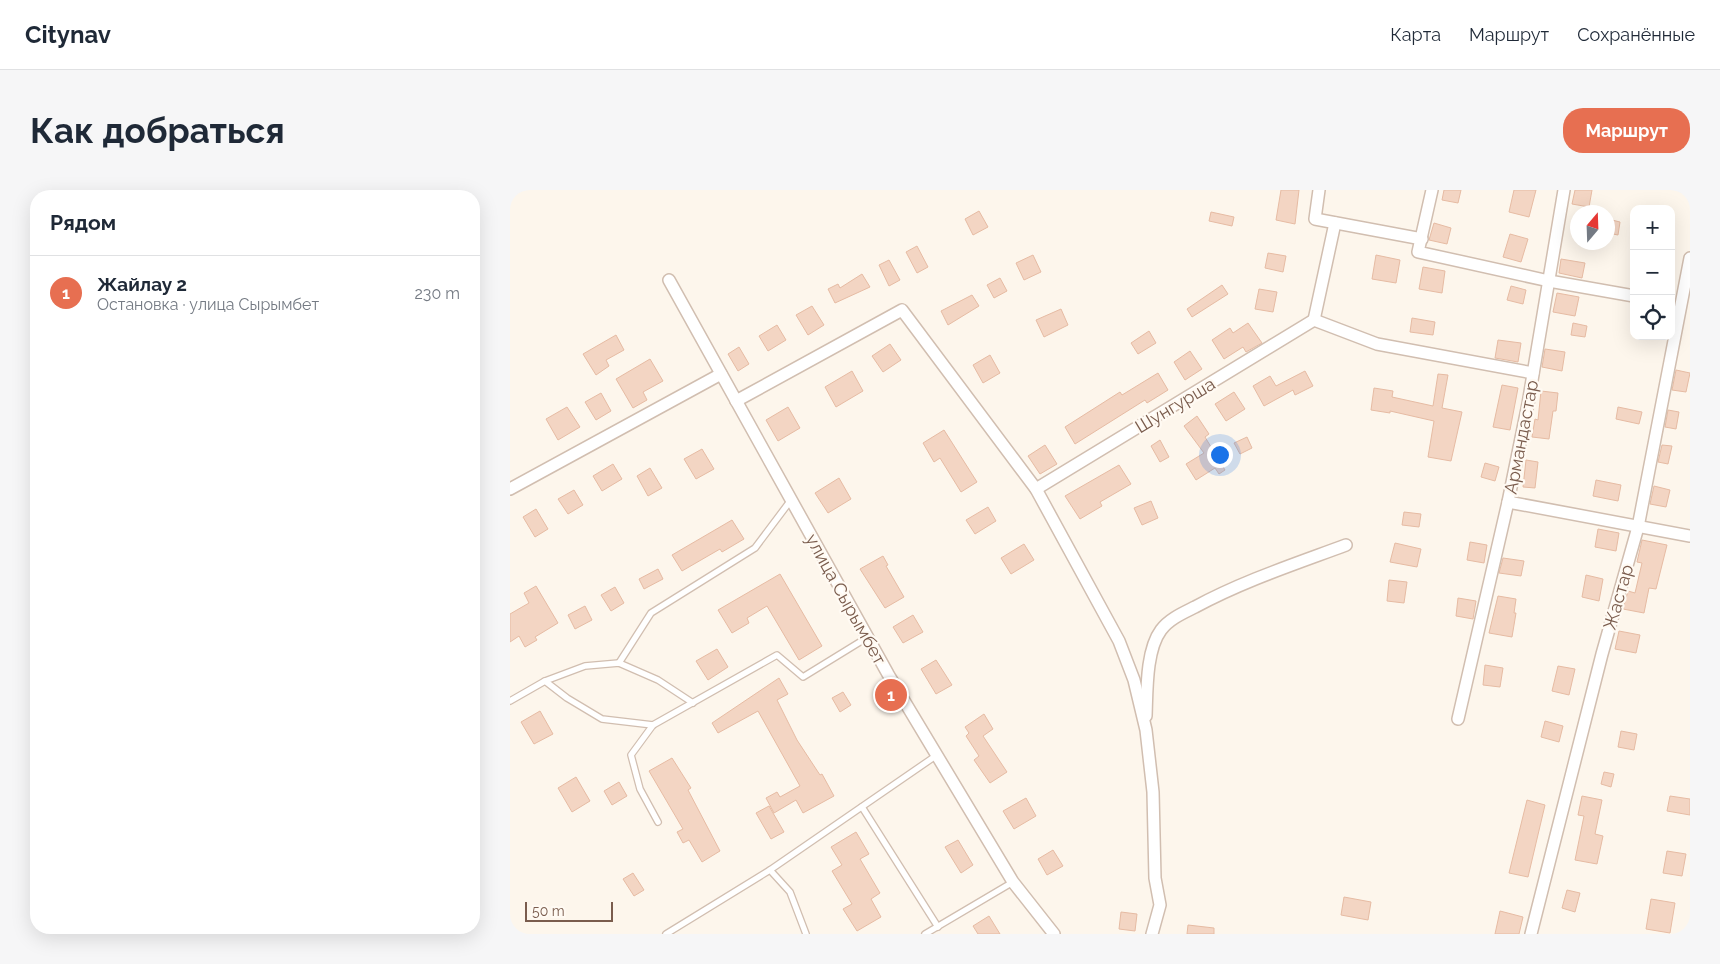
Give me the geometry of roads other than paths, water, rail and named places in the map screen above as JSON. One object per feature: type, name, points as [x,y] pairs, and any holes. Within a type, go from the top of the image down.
[{"type":"street","points":[[1319,190],[1315,219],[1422,239]]},
{"type":"street","points":[[1432,190],[1418,252],[1549,281],[1630,295]]},
{"type":"street","name":"Армандастар","points":[[1564,190],[1533,373],[1508,502],[1690,536]]},
{"type":"street","points":[[1335,223],[1314,320],[1377,344],[1533,373]]},
{"type":"street","name":"Жастар","points":[[1531,934],[1602,654],[1638,527],[1690,258]]},
{"type":"street","name":"улица Сырымбет","points":[[668,280],[868,637],[937,755],[1014,882],[1054,934]]},
{"type":"street","points":[[736,401],[902,310],[1036,490],[1119,641],[1134,680],[1146,730],[1153,792],[1155,878],[1160,906],[1152,934]]},
{"type":"street","name":"Шунгурша","points":[[1036,490],[1314,320]]},
{"type":"street","points":[[510,488],[721,374]]},
{"type":"street","points":[[1458,719],[1508,502]]},
{"type":"street","points":[[1146,730],[1148,676],[1154,647],[1160,631],[1171,620],[1227,590],[1346,544]]},
{"type":"lane","points":[[619,663],[651,613],[755,548],[791,500]]},
{"type":"lane","points":[[658,822],[640,790],[631,754],[653,725],[777,655],[803,677],[868,637]]},
{"type":"lane","points":[[510,701],[545,681],[585,666],[619,663],[658,680],[693,703]]},
{"type":"lane","points":[[545,681],[567,698],[602,719],[653,725]]},
{"type":"lane","points":[[666,934],[770,870],[937,755]]},
{"type":"lane","points":[[862,807],[938,927]]},
{"type":"lane","points":[[770,870],[790,892],[806,934]]},
{"type":"lane","points":[[925,934],[1014,882]]},
{"type":"place","name":"Жайлау 2","points":[[891,695]]}]
